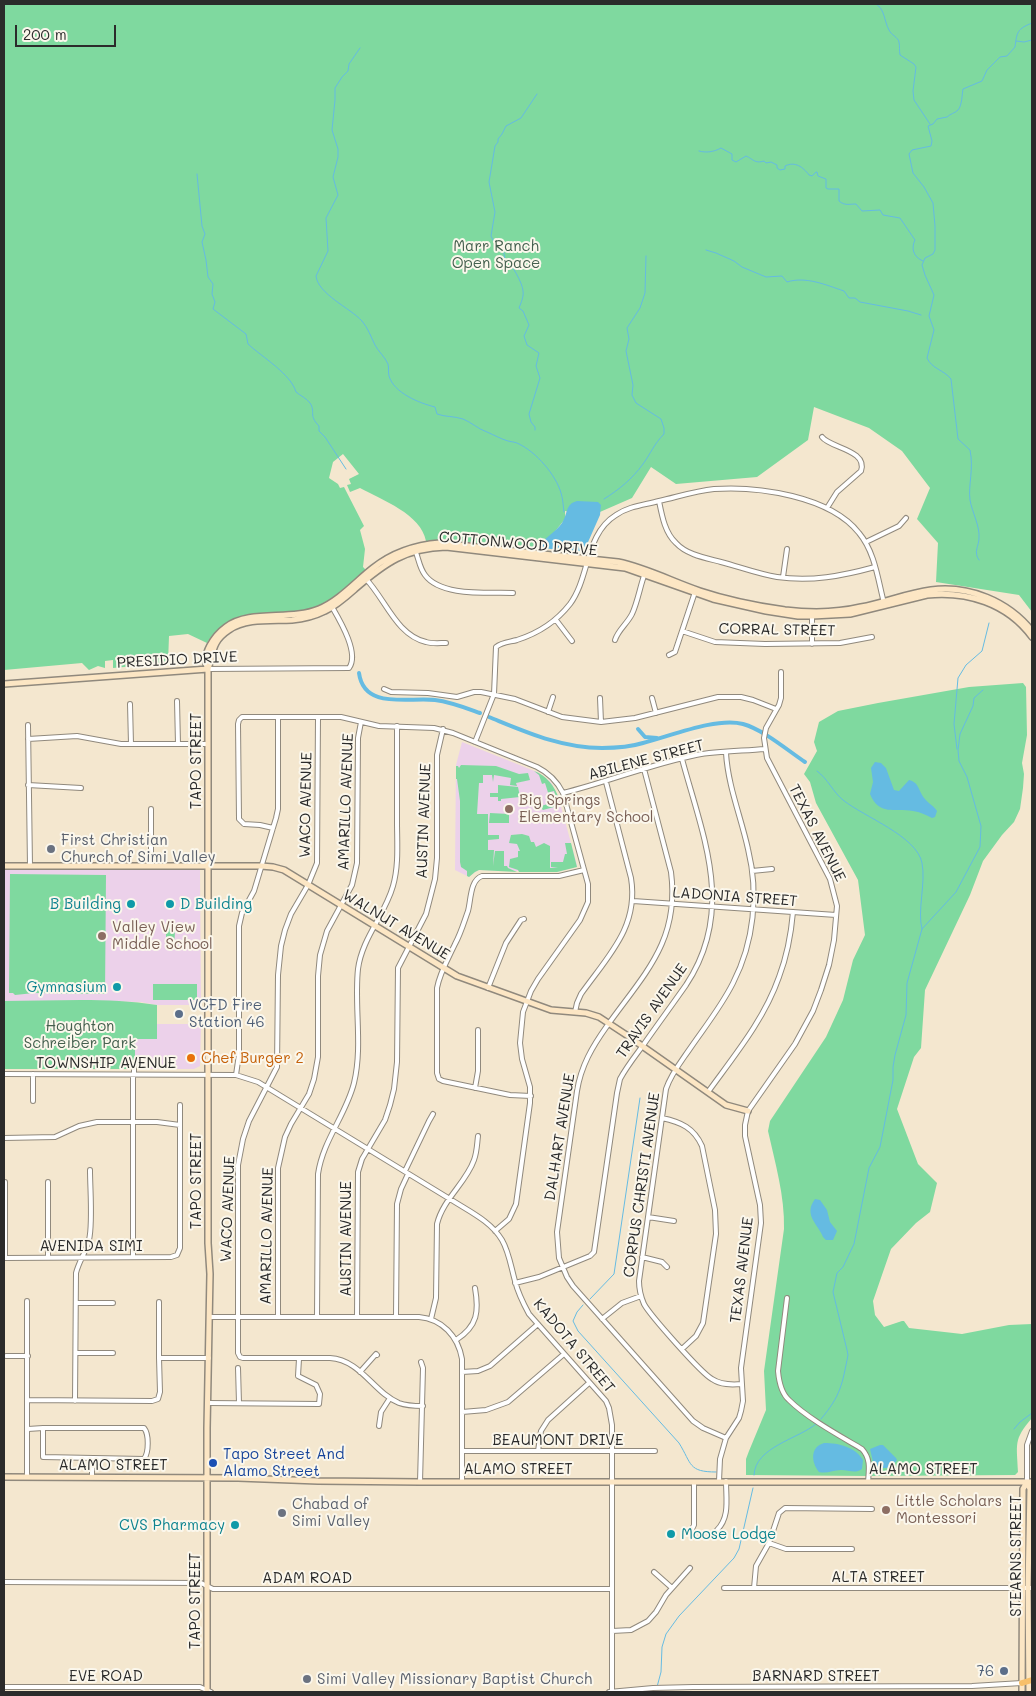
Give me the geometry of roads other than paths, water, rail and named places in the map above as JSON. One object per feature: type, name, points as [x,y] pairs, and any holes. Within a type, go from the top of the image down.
[{"type":"street","points":[[822,438],[825,442],[849,451],[861,462],[862,468],[859,473],[837,492],[827,508]]},
{"type":"street","points":[[475,742],[494,694],[496,647],[501,643],[526,637],[556,620],[568,607],[578,591],[598,532],[606,522],[625,510],[698,491],[720,489],[743,489],[784,495],[827,508],[843,517],[866,542],[875,567],[884,604]]},
{"type":"street","points":[[659,501],[667,531],[673,540],[681,548],[708,558],[783,577],[820,579],[875,567]]},
{"type":"street","points":[[866,542],[899,526],[906,518]]},
{"type":"street","name":"COTTONWOOD DRIVE","points":[[208,669],[216,644],[227,631],[236,626],[244,623],[302,618],[324,611],[391,560],[415,549],[434,547],[589,561],[645,572],[713,599],[766,611],[812,615],[850,614],[933,590],[968,592],[1001,604],[1023,621],[1032,631]]},
{"type":"street","points":[[415,549],[422,570],[426,577],[436,586],[454,591],[513,593]]},
{"type":"street","points":[[783,577],[787,549]]},
{"type":"street","points":[[615,640],[617,634],[626,625],[633,612],[645,572]]},
{"type":"street","points":[[365,578],[395,619],[408,633],[425,642],[446,643]]},
{"type":"street","points":[[669,655],[675,652],[695,591]]},
{"type":"street","name":"COTTONWOOD DRIVE","points":[[884,604],[938,594],[968,596],[985,601],[1006,612],[1032,636]]},
{"type":"street","name":"PRESIDIO DRIVE","points":[[4,684],[208,669],[346,668],[351,666],[352,658],[347,635],[331,605]]},
{"type":"street","points":[[812,615],[812,644]]},
{"type":"street","points":[[556,620],[572,641]]},
{"type":"street","name":"CORRAL STREET","points":[[682,632],[706,640],[724,643],[840,643],[872,637]]},
{"type":"street","name":"TAPO STREET","points":[[208,669],[208,1692]]},
{"type":"street","name":"TEXAS AVENUE","points":[[719,1481],[720,1459],[726,1438],[739,1418],[743,1401],[741,1368],[761,1223],[760,1205],[745,1136],[745,1125],[748,1111],[795,1044],[813,1010],[829,965],[836,915],[836,897],[830,879],[770,766],[765,749],[766,728],[781,698],[782,672]]},
{"type":"street","points":[[384,689],[391,692],[428,693],[457,697],[478,692],[494,694],[515,699],[575,720],[601,722],[625,720],[710,698],[727,696],[753,700],[776,709]]},
{"type":"street","points":[[548,712],[553,697]]},
{"type":"street","points":[[600,698],[601,722]]},
{"type":"street","points":[[652,698],[656,713]]},
{"type":"street","points":[[177,701],[178,744]]},
{"type":"street","points":[[130,704],[131,744]]},
{"type":"street","points":[[273,828],[244,824],[238,819],[239,720],[244,717],[341,717],[378,726],[443,729],[543,770],[555,779],[563,794],[589,892],[584,912],[538,979],[526,1002],[521,1022],[520,1043],[531,1096],[516,1204],[509,1219],[495,1231]]},
{"type":"street","points":[[236,1075],[238,1054],[239,926],[242,913],[254,891],[278,809],[278,717]]},
{"type":"street","name":"WACO AVENUE","points":[[299,1359],[243,1358],[238,1353],[238,1165],[249,1121],[278,1062],[278,975],[281,946],[291,914],[315,870],[318,856],[318,717]]},
{"type":"street","name":"AMARILLO AVENUE","points":[[278,1317],[278,1168],[285,1137],[309,1094],[314,1079],[318,1057],[318,976],[320,955],[327,931],[352,884],[357,863],[358,738],[361,722]]},
{"type":"street","points":[[28,725],[30,866]]},
{"type":"street","points":[[317,1316],[318,1174],[324,1151],[348,1103],[355,1080],[358,968],[364,947],[389,899],[396,868],[397,726]]},
{"type":"street","name":"AUSTIN AVENUE","points":[[357,1317],[357,1178],[360,1165],[385,1120],[394,1089],[397,1062],[397,974],[401,961],[426,914],[435,879],[437,858],[437,755],[443,729]]},
{"type":"street","points":[[28,739],[77,736],[114,744],[208,744]]},
{"type":"street","name":"ABILENE STREET","points":[[563,794],[701,754],[765,749]]},
{"type":"street","name":"CORPUS CHRISTI AVENUE","points":[[726,752],[728,774],[748,848],[752,871],[753,910],[747,946],[734,982],[719,1007],[675,1069],[666,1089],[639,1281],[641,1296],[649,1311],[704,1373],[712,1379],[726,1384],[742,1384]]},
{"type":"street","name":"TRAVIS AVENUE","points":[[562,1268],[590,1256],[595,1250],[618,1086],[624,1072],[686,985],[697,966],[708,938],[713,907],[713,883],[710,862],[682,759]]},
{"type":"street","name":"DALHART AVENUE","points":[[644,769],[671,872],[673,904],[669,928],[659,951],[591,1049],[581,1069],[557,1232],[557,1249],[562,1268],[573,1286],[693,1421],[703,1428],[726,1438]]},
{"type":"street","points":[[575,1012],[581,994],[625,931],[633,901],[631,878],[606,782]]},
{"type":"street","points":[[28,785],[81,788]]},
{"type":"street","points":[[151,808],[151,866]]},
{"type":"street","name":"WALNUT AVENUE","points":[[4,866],[261,866],[284,870],[457,976],[551,1010],[593,1015],[642,1046],[726,1105],[748,1111]]},
{"type":"street","points":[[752,871],[772,869]]},
{"type":"street","points":[[531,1096],[510,1095],[475,1088],[443,1081],[438,1076],[437,988],[443,968],[463,927],[470,906],[474,882],[477,879],[482,876],[559,876],[584,870]]},
{"type":"street","name":"LADONIA STREET","points":[[633,901],[836,915]]},
{"type":"street","points":[[708,1092],[754,1028],[771,997],[786,956],[793,912]]},
{"type":"street","points":[[488,988],[506,943],[521,920],[524,919]]},
{"type":"street","points":[[475,1088],[478,1071],[478,1030]]},
{"type":"street","points":[[133,1257],[134,1065]]},
{"type":"street","name":"TOWNSHIP AVENUE","points":[[4,1074],[208,1075]]},
{"type":"street","points":[[33,1074],[33,1101]]},
{"type":"street","name":"KADOTA STREET","points":[[208,1075],[236,1075],[251,1079],[266,1087],[481,1218],[495,1231],[506,1248],[515,1283],[524,1304],[538,1324],[609,1408],[612,1425],[611,1692]]},
{"type":"street","points":[[4,1138],[50,1138],[62,1135],[89,1123],[133,1122],[180,1125],[180,1105]]},
{"type":"street","points":[[396,1316],[397,1204],[406,1173],[433,1114]]},
{"type":"street","points":[[662,1118],[683,1124],[699,1140],[702,1146],[716,1218],[716,1234],[703,1323],[696,1336],[682,1349]]},
{"type":"street","name":"AVENIDA SIMI","points":[[4,1257],[171,1257],[177,1255],[180,1248],[180,1125]]},
{"type":"street","points":[[431,1319],[436,1298],[437,1224],[449,1198],[472,1166],[478,1136]]},
{"type":"street","points":[[75,1401],[76,1273],[90,1235],[90,1170]]},
{"type":"street","points":[[4,1257],[5,1182]]},
{"type":"street","points":[[48,1182],[48,1257]]},
{"type":"street","points":[[648,1217],[674,1221]]},
{"type":"street","points":[[642,1256],[662,1262],[667,1268]]},
{"type":"street","points":[[515,1283],[562,1268]]},
{"type":"street","points":[[456,1340],[468,1331],[474,1321],[476,1312],[475,1288]]},
{"type":"street","points":[[602,1319],[622,1303],[641,1296]]},
{"type":"street","points":[[787,1298],[778,1371],[782,1390],[788,1400],[804,1412],[862,1449],[867,1455],[869,1462],[868,1482]]},
{"type":"street","points":[[27,1301],[27,1477]]},
{"type":"street","points":[[27,1400],[155,1401],[160,1396],[158,1358],[159,1302]]},
{"type":"street","points":[[76,1303],[113,1303]]},
{"type":"street","points":[[209,1317],[419,1317],[431,1319],[446,1328],[456,1340],[461,1352],[462,1482]]},
{"type":"street","points":[[462,1372],[478,1371],[490,1366],[538,1324]]},
{"type":"street","points":[[76,1353],[113,1353]]},
{"type":"street","points":[[462,1412],[486,1410],[508,1402],[564,1354]]},
{"type":"street","points":[[360,1372],[377,1355]]},
{"type":"street","points":[[6,1356],[28,1356]]},
{"type":"street","points":[[158,1358],[209,1358]]},
{"type":"street","points":[[208,1403],[319,1404],[320,1394],[316,1384],[298,1376],[299,1359],[335,1358],[348,1362],[390,1398],[405,1405],[423,1406]]},
{"type":"street","points":[[420,1482],[423,1406],[423,1368],[421,1362]]},
{"type":"street","points":[[238,1368],[238,1403]]},
{"type":"street","points":[[538,1451],[541,1431],[548,1420],[589,1383]]},
{"type":"street","points":[[380,1426],[382,1412],[390,1398]]},
{"type":"street","points":[[28,1429],[43,1428],[146,1429],[148,1432],[147,1455],[144,1459],[43,1457],[43,1428]]},
{"type":"street","points":[[1029,1482],[1027,1445],[1032,1431]]},
{"type":"street","points":[[1027,1445],[1032,1448]]},
{"type":"street","name":"BEAUMONT DRIVE","points":[[462,1451],[655,1451]]},
{"type":"street","points":[[92,1458],[92,1477]]},
{"type":"street","name":"ALAMO STREET","points":[[4,1477],[420,1482],[1029,1482]]},
{"type":"street","points":[[717,1530],[726,1518],[726,1481]]},
{"type":"street","points":[[692,1531],[694,1525],[694,1482]]},
{"type":"street","name":"STEARNS STREET","points":[[1029,1482],[1022,1489],[1028,1588],[1029,1692]]},
{"type":"street","points":[[754,1588],[756,1566],[769,1543],[779,1513],[785,1508],[872,1509]]},
{"type":"street","points":[[769,1543],[786,1549],[852,1549]]},
{"type":"street","points":[[612,1631],[631,1630],[648,1621],[672,1588],[690,1568]]},
{"type":"street","points":[[654,1572],[672,1588]]},
{"type":"street","name":"ADAM ROAD","points":[[4,1582],[200,1583],[213,1589],[612,1589]]},
{"type":"street","name":"ALTA STREET","points":[[724,1588],[1028,1588]]},
{"type":"street","name":"STEARNS STREET","points":[[1022,1692],[1029,1683]]},
{"type":"street","name":"BARNARD STREET","points":[[611,1692],[653,1688],[972,1686],[1029,1683]]},
{"type":"street","name":"EVE ROAD","points":[[4,1687],[200,1687],[208,1692]]},
{"type":"water","points":[[577,501],[598,502],[601,505],[600,515],[585,549],[576,553],[538,547],[564,520],[570,504]]},
{"type":"water","points":[[875,762],[881,763],[886,768],[894,790],[899,791],[909,780],[913,781],[925,799],[937,811],[935,817],[932,818],[913,811],[888,810],[878,806],[870,794],[873,782],[871,768]]},
{"type":"water","points":[[815,1199],[820,1200],[827,1210],[830,1222],[837,1231],[833,1240],[826,1240],[823,1237],[811,1215],[810,1210]]},
{"type":"water","points":[[824,1443],[841,1445],[856,1452],[863,1460],[862,1469],[854,1472],[841,1470],[825,1473],[819,1472],[814,1464],[813,1455],[816,1448]]},
{"type":"water","points":[[883,1445],[897,1460],[891,1468],[874,1466],[870,1449]]},
{"type":"waterway","points":[[876,4],[883,12],[890,32],[898,40],[900,55],[916,67],[913,91],[914,100],[930,124]]},
{"type":"waterway","points":[[979,560],[976,552],[979,538],[978,529],[970,500],[970,450],[958,439],[951,379],[932,365],[927,358],[934,330],[929,316],[934,295],[922,265],[925,258],[933,254],[935,250],[933,203],[913,173],[909,154],[912,150],[931,146],[932,141],[928,126],[937,119],[947,117],[958,110],[963,89],[982,81],[987,70],[1000,57],[1007,56],[1015,47],[1017,34],[1021,29],[1032,23]]},
{"type":"waterway","points":[[1016,41],[1032,40]]},
{"type":"waterway","points":[[360,48],[349,64],[348,71],[335,88],[332,130],[338,149],[338,157],[333,177],[338,195],[326,218],[328,251],[316,276],[318,283],[328,295],[362,321],[388,364],[389,376],[396,387],[415,400],[435,407],[437,414],[463,419],[500,438],[518,443],[532,452],[555,479],[562,495],[564,512]]},
{"type":"waterway","points":[[535,430],[529,414],[540,378],[536,366],[539,353],[527,345],[524,336],[529,325],[523,311],[519,308],[523,295],[521,283],[505,259],[503,249],[494,242],[491,236],[495,212],[489,182],[495,146],[498,139],[506,126],[521,118],[537,94]]},
{"type":"waterway","points":[[699,151],[710,152],[721,148],[732,154],[732,160],[736,162],[746,156],[756,162],[771,162],[777,165],[777,168],[780,170],[792,164],[801,167],[812,176],[817,172],[818,176],[826,179],[826,188],[839,189],[839,201],[841,203],[856,204],[862,211],[880,210],[883,215],[900,218],[915,240],[913,246],[915,255],[923,261]]},
{"type":"waterway","points":[[197,174],[202,226],[205,234],[202,242],[208,277],[213,284],[212,294],[215,302],[213,309],[246,334],[248,344],[282,372],[293,385],[296,392],[310,403],[314,419],[319,426],[319,431],[346,469]]},
{"type":"waterway","points":[[706,250],[766,277],[782,276],[787,282],[794,280],[816,282],[844,291],[849,298],[855,298],[860,302],[921,315]]},
{"type":"waterway","points":[[604,499],[635,474],[664,434],[661,419],[636,403],[632,395],[633,385],[626,351],[629,339],[627,328],[640,308],[645,293],[646,256]]},
{"type":"waterway","points":[[957,749],[954,724],[958,678],[966,665],[982,651],[989,623]]},
{"type":"waterway","points":[[359,673],[363,685],[369,692],[378,697],[400,700],[435,700],[458,705],[480,713]]},
{"type":"waterway","points":[[821,1419],[833,1403],[840,1389],[848,1355],[833,1292],[837,1273],[843,1267],[854,1244],[869,1168],[880,1147],[893,1080],[895,1055],[906,1015],[907,983],[922,929],[956,892],[980,847],[981,826],[967,777],[959,761],[958,750],[960,734],[973,706],[974,698],[983,690]]},
{"type":"waterway","points":[[489,717],[558,742],[602,748],[633,745],[707,725],[720,723],[743,724],[767,735],[805,762]]},
{"type":"waterway","points":[[638,729],[645,737],[657,738]]},
{"type":"waterway","points":[[817,771],[843,800],[889,828],[911,844],[918,853],[923,871],[920,914],[922,929]]},
{"type":"waterway","points":[[590,1299],[614,1274],[640,1098]]},
{"type":"waterway","points":[[583,1305],[573,1321],[578,1331],[679,1443],[692,1465],[700,1470],[716,1472]]},
{"type":"waterway","points":[[1014,1429],[1032,1413]]},
{"type":"waterway","points":[[754,1475],[756,1465],[769,1451],[816,1424]]},
{"type":"waterway","points":[[657,1687],[661,1672],[662,1647],[666,1634],[679,1616],[734,1558],[739,1549],[753,1488]]},
{"type":"place","name":"Big Springs Elementary School","points":[[509,809]]},
{"type":"place","name":"First Christian Church of Simi Valley","points":[[51,849]]},
{"type":"place","name":"B Building","points":[[131,904]]},
{"type":"place","name":"D Building","points":[[170,904]]},
{"type":"place","name":"Valley View Middle School","points":[[102,936]]},
{"type":"place","name":"Gymnasium","points":[[117,987]]},
{"type":"place","name":"VCFD Fire Station 46","points":[[179,1014]]},
{"type":"place","name":"Chef Burger 2","points":[[191,1058]]},
{"type":"place","name":"Tapo Street And Alamo Street","points":[[213,1463]]},
{"type":"place","name":"Little Scholars Montessori","points":[[886,1510]]},
{"type":"place","name":"Chabad of Simi Valley","points":[[282,1513]]},
{"type":"place","name":"CVS Pharmacy","points":[[235,1525]]},
{"type":"place","name":"Moose Lodge","points":[[671,1534]]},
{"type":"place","name":"76","points":[[1004,1671]]},
{"type":"place","name":"Simi Valley Missionary Baptist Church","points":[[307,1679]]},
{"type":"park label","name":"Marr Ranch Open Space","points":[[496,254]]},
{"type":"park label","name":"Houghton Schreiber Park","points":[[80,1034]]}]
